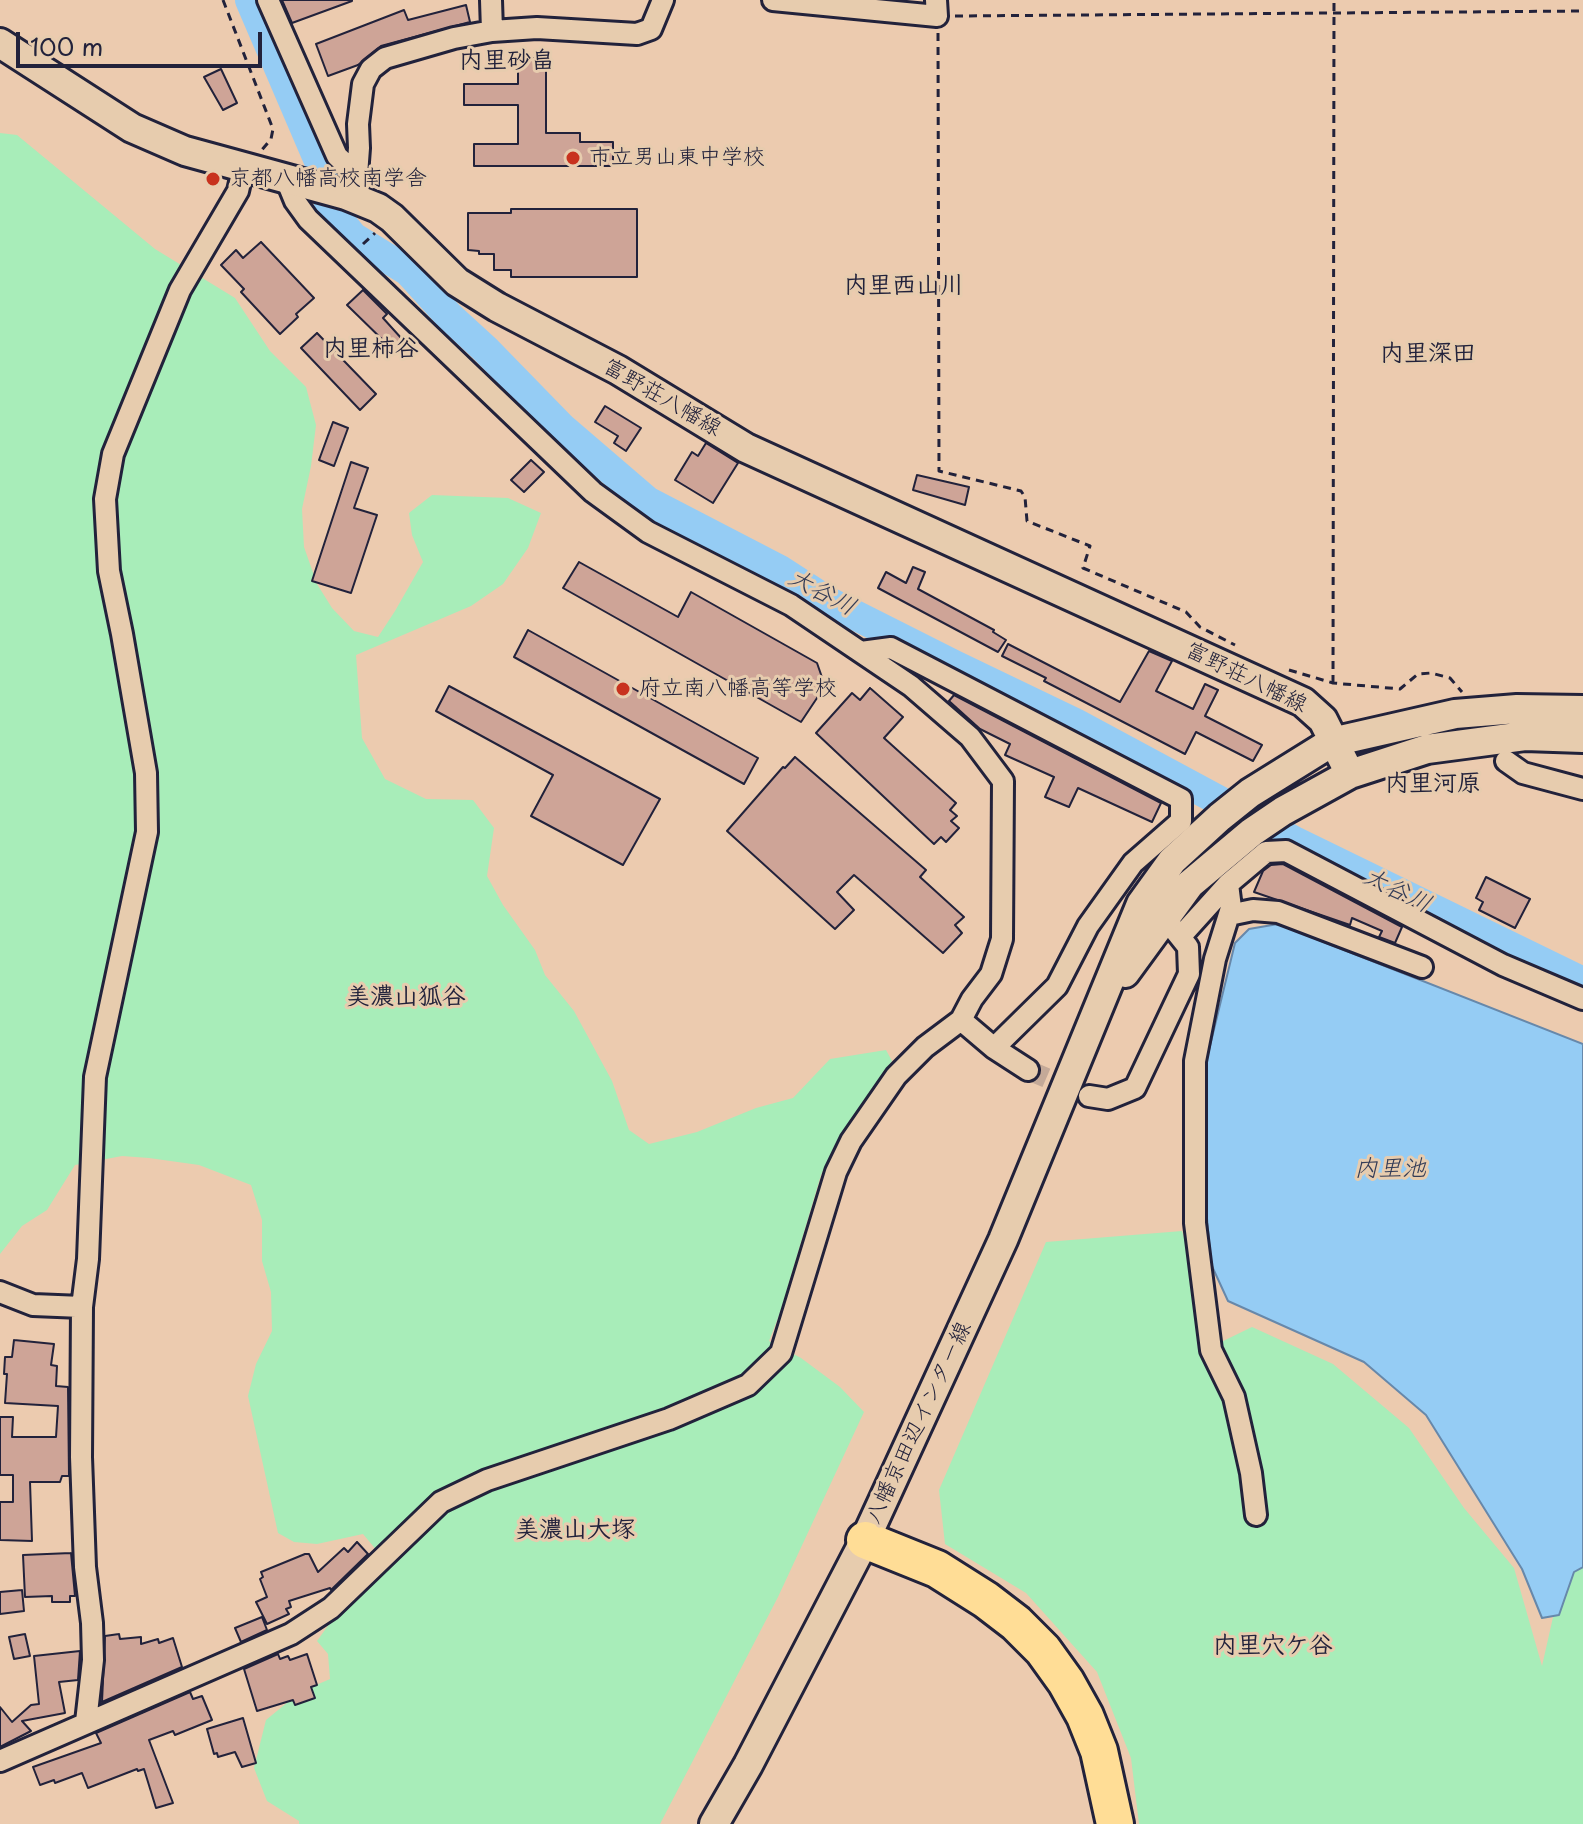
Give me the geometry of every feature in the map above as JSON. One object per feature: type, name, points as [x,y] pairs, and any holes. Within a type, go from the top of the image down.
[{"type":"highway","points":[[865,1540],[979,1612],[1031,1659],[1053,1689],[1071,1722],[1094,1787],[1100,1824]]},
{"type":"highway","points":[[865,1540],[937,1569],[986,1600],[1016,1623],[1043,1650],[1085,1716],[1109,1786],[1115,1824]]},
{"type":"main road","name":"富野荘八幡線","points":[[0,43],[132,128],[185,151],[251,171],[356,190],[392,218],[457,282],[497,307],[618,370],[746,448],[1303,702],[1323,720],[1350,774]]},
{"type":"main road","points":[[1332,742],[1455,714],[1517,709],[1583,710]]},
{"type":"main road","points":[[1350,774],[1427,749],[1525,736],[1583,738]]},
{"type":"main road","name":"八幡京田辺インター線","points":[[1162,920],[1172,861],[1250,793],[1332,742]]},
{"type":"main road","name":"八幡京田辺インター線","points":[[714,1824],[865,1540],[1003,1240],[1098,1009],[1190,884],[1252,832],[1350,774]]},
{"type":"street","points":[[268,0],[337,156],[356,190]]},
{"type":"street","points":[[491,0],[492,31]]},
{"type":"street","points":[[356,190],[363,84],[371,69],[385,58],[454,38],[492,31],[537,28],[637,34],[651,29],[663,0]]},
{"type":"street","points":[[773,0],[936,8]]},
{"type":"street","points":[[86,1722],[93,1660],[85,1567],[81,1457],[82,1307],[88,1259],[95,1077],[147,832],[146,773],[109,571],[105,499],[113,454],[180,290],[251,171]]},
{"type":"street","points":[[0,1761],[291,1634],[331,1608],[441,1502],[487,1480],[669,1419],[748,1385],[781,1353],[836,1172],[851,1141],[896,1076],[925,1047],[961,1020],[991,974],[1002,939],[1003,781],[970,737],[911,686],[791,605],[648,532],[593,492],[308,219],[295,201],[296,181]]},
{"type":"street","points":[[861,652],[891,648],[1181,799],[1181,821],[1133,863],[1088,926],[1057,986],[994,1048]]},
{"type":"street","points":[[1506,761],[1523,773],[1583,789]]},
{"type":"street","points":[[1089,1096],[1108,1099],[1135,1088],[1189,974],[1188,947],[1162,920],[1228,884],[1266,852],[1286,851],[1503,965],[1583,999]]},
{"type":"street","points":[[1228,884],[1231,908],[1215,959],[1195,1061],[1195,1223],[1211,1350],[1234,1397],[1251,1473],[1256,1515]]},
{"type":"street","points":[[1229,915],[1253,910],[1278,912],[1422,967]]},
{"type":"street","points":[[961,1020],[994,1048],[1028,1070]]},
{"type":"street","points":[[0,1292],[33,1305],[82,1307]]},
{"type":"path","points":[[223,0],[273,129],[271,139],[260,151],[251,171]]},
{"type":"path","points":[[1333,683],[1334,0]]},
{"type":"path","points":[[1238,646],[1200,627],[1186,612],[1083,568],[1090,546],[1027,521],[1025,497],[1021,491],[939,471],[939,45],[936,8],[1334,13],[1583,11]]},
{"type":"path","points":[[348,257],[392,218]]},
{"type":"path","points":[[1289,670],[1333,683],[1400,689],[1418,674],[1431,673],[1450,678],[1462,692]]},
{"type":"green space","points":[[0,133],[17,135],[155,249],[235,298],[270,351],[306,387],[316,425],[302,509],[304,547],[317,584],[332,608],[354,631],[378,637],[395,611],[423,562],[412,535],[409,513],[432,495],[508,498],[541,513],[528,548],[503,584],[471,606],[356,655],[362,738],[385,779],[426,799],[473,800],[494,828],[487,876],[535,950],[545,975],[574,1011],[612,1081],[629,1130],[649,1144],[697,1132],[756,1108],[793,1098],[830,1059],[886,1050],[892,1061],[836,1143],[821,1175],[769,1341],[801,1358],[840,1387],[864,1412],[778,1597],[660,1824],[299,1824],[299,1821],[267,1801],[254,1768],[266,1720],[300,1692],[330,1679],[328,1654],[317,1641],[337,1613],[388,1564],[363,1534],[317,1544],[294,1542],[278,1533],[248,1396],[256,1364],[272,1331],[271,1292],[262,1261],[262,1220],[251,1185],[199,1165],[149,1158],[122,1156],[75,1165],[47,1210],[22,1226],[0,1254]]},
{"type":"green space","points":[[1182,1231],[1217,1344],[1252,1327],[1333,1364],[1409,1428],[1464,1508],[1514,1568],[1542,1666],[1565,1564],[1583,1556],[1583,1824],[1139,1824],[1131,1758],[1097,1672],[1026,1593],[945,1544],[939,1490],[1046,1242]]},
{"type":"water","name":"内里池","points":[[1278,924],[1583,1044],[1583,1567],[1574,1572],[1559,1615],[1542,1618],[1522,1569],[1426,1415],[1364,1362],[1228,1301],[1211,1264],[1195,1081],[1208,1054],[1235,943],[1249,929]]},
{"type":"building","points":[[282,0],[352,0],[352,1],[292,23]]},
{"type":"building","points":[[466,5],[470,22],[381,46],[358,65],[328,76],[316,44],[404,10],[408,20]]},
{"type":"building","points":[[518,58],[546,58],[546,133],[580,133],[580,142],[613,142],[613,166],[474,166],[474,144],[518,144],[518,105],[464,105],[464,84],[518,84]]},
{"type":"building","points":[[221,69],[237,103],[223,110],[204,77]]},
{"type":"building","points":[[511,209],[637,209],[637,277],[511,277],[511,270],[494,270],[494,254],[468,250],[468,213],[511,213]]},
{"type":"building","points":[[261,242],[314,298],[280,334],[221,265],[236,250],[243,258]]},
{"type":"building","points":[[363,290],[387,314],[383,318],[402,339],[392,349],[347,305]]},
{"type":"building","points":[[317,333],[376,394],[360,410],[301,348]]},
{"type":"building","points":[[605,406],[641,428],[626,451],[614,443],[618,436],[595,422]]},
{"type":"building","points":[[333,422],[348,428],[334,466],[319,460]]},
{"type":"building","points":[[706,443],[738,463],[713,503],[675,480],[692,452],[698,456]]},
{"type":"building","points":[[531,460],[544,472],[524,492],[511,480]]},
{"type":"building","points":[[351,462],[368,468],[354,508],[377,515],[351,593],[312,581]]},
{"type":"building","points":[[917,475],[969,487],[965,505],[913,490]]},
{"type":"building","points":[[579,562],[678,617],[691,592],[817,663],[825,686],[801,722],[563,588]]},
{"type":"building","points":[[913,567],[925,572],[918,589],[994,630],[1006,640],[998,652],[878,588],[886,572],[906,583]]},
{"type":"building","points":[[528,630],[758,758],[744,784],[514,657]]},
{"type":"building","points":[[1008,644],[1120,702],[1149,651],[1172,661],[1156,691],[1193,709],[1205,684],[1218,690],[1205,716],[1262,745],[1253,761],[1196,732],[1185,754],[1002,656]]},
{"type":"building","points":[[449,686],[660,799],[623,865],[531,816],[553,775],[436,711]]},
{"type":"building","points":[[870,688],[903,717],[884,738],[956,803],[950,810],[957,816],[951,821],[959,828],[946,842],[941,837],[934,844],[816,733],[852,693],[860,700]]},
{"type":"building","points":[[954,695],[1161,803],[1152,822],[1078,788],[1069,807],[1045,797],[1054,777],[1005,755],[1010,744],[980,729],[949,701]]},
{"type":"building","points":[[795,757],[926,870],[920,877],[964,917],[955,925],[962,933],[943,953],[854,875],[837,892],[854,910],[835,929],[727,831]]},
{"type":"building","points":[[1283,864],[1402,927],[1395,943],[1379,937],[1382,931],[1352,918],[1350,925],[1254,892],[1263,871],[1271,865]]},
{"type":"building","points":[[1486,877],[1530,899],[1515,928],[1479,910],[1483,902],[1476,898]]},
{"type":"building","points":[[14,1340],[54,1344],[51,1365],[57,1366],[56,1386],[68,1387],[69,1476],[62,1476],[60,1482],[30,1482],[32,1541],[0,1540],[0,1502],[13,1502],[13,1475],[0,1475],[0,1417],[13,1417],[12,1437],[56,1437],[58,1406],[5,1403],[5,1357],[12,1357]]},
{"type":"building","points":[[357,1542],[368,1554],[331,1590],[289,1601],[291,1607],[286,1609],[289,1614],[267,1624],[256,1602],[267,1597],[260,1579],[263,1577],[261,1572],[309,1554],[318,1572],[344,1548],[348,1552]]},
{"type":"building","points":[[71,1553],[75,1596],[70,1596],[70,1602],[52,1602],[52,1596],[25,1597],[23,1555]]},
{"type":"building","points":[[22,1590],[24,1611],[0,1614],[0,1592]]},
{"type":"building","points":[[262,1617],[267,1630],[241,1642],[235,1628]]},
{"type":"building","points":[[25,1634],[30,1656],[14,1659],[9,1637]]},
{"type":"building","points":[[119,1634],[120,1639],[141,1637],[141,1644],[173,1638],[182,1667],[102,1702],[105,1636]]},
{"type":"building","points":[[80,1651],[78,1680],[59,1682],[65,1713],[22,1721],[31,1731],[0,1747],[0,1707],[12,1722],[31,1705],[39,1704],[34,1656]]},
{"type":"building","points":[[278,1654],[280,1659],[288,1656],[290,1660],[307,1654],[317,1685],[311,1687],[315,1698],[295,1705],[293,1700],[257,1711],[244,1669]]},
{"type":"building","points":[[190,1692],[193,1699],[202,1696],[212,1720],[175,1735],[173,1731],[149,1740],[173,1803],[156,1808],[144,1769],[88,1788],[82,1773],[40,1785],[33,1767],[101,1743],[96,1733]]},
{"type":"building","points":[[243,1718],[256,1763],[242,1767],[235,1752],[218,1757],[217,1753],[214,1754],[207,1729]]},
{"type":"waterway","name":"大谷川","points":[[250,0],[322,168],[330,209],[353,237],[408,271],[562,428],[647,501],[780,570],[831,603],[1075,723],[1294,841],[1583,982]]},
{"type":"tunnel","points":[[1028,1070],[1089,1096]]},
{"type":"place","name":"市立男山東中学校","points":[[573,158]]},
{"type":"place","name":"京都八幡高校南学舎","points":[[213,179]]},
{"type":"place","name":"府立南八幡高等学校","points":[[623,689]]},
{"type":"district","name":"内里砂畠","points":[[507,61]]},
{"type":"district","name":"内里西山川","points":[[904,286]]},
{"type":"district","name":"内里柿谷","points":[[371,349]]},
{"type":"district","name":"内里深田","points":[[1428,354]]},
{"type":"district","name":"内里河原","points":[[1433,784]]},
{"type":"district","name":"美濃山狐谷","points":[[406,997]]},
{"type":"district","name":"美濃山大塚","points":[[575,1530]]},
{"type":"district","name":"内里穴ケ谷","points":[[1273,1646]]}]
